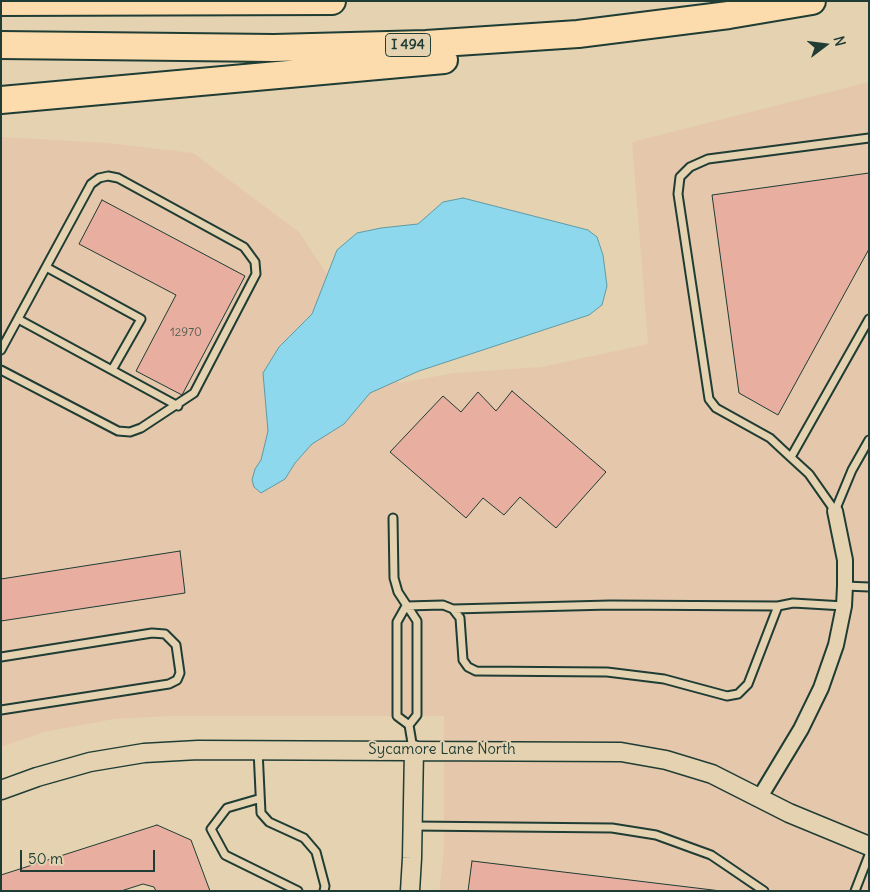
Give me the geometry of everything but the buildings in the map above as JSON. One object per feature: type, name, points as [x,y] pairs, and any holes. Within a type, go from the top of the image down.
[{"type":"highway","points":[[1,2],[332,1]]},
{"type":"highway","name":"I 494","points":[[1,45],[274,48],[426,44],[578,34],[812,1]]},
{"type":"highway","points":[[1,100],[555,50],[766,9]]},
{"type":"street","points":[[760,797],[801,728],[821,688],[836,646],[844,606],[845,560],[835,511]]},
{"type":"street","name":"Sycamore Lane North","points":[[1,790],[37,777],[90,762],[144,753],[258,750],[621,752],[666,760],[712,774],[789,813],[869,846]]},
{"type":"street","points":[[410,891],[414,750]]},
{"type":"lane","points":[[835,511],[809,474],[770,438],[716,408],[710,399],[678,194],[680,177],[690,167],[708,159],[869,138]]},
{"type":"lane","points":[[1,350],[92,184],[99,178],[108,176],[118,178],[244,247],[255,262],[256,274],[194,393],[178,406],[141,428],[130,432],[118,432],[1,370]]},
{"type":"lane","points":[[46,267],[141,318],[112,370]]},
{"type":"lane","points":[[18,319],[178,406]]},
{"type":"lane","points":[[791,457],[869,319]]},
{"type":"lane","points":[[835,511],[852,470],[869,440]]},
{"type":"lane","points":[[393,518],[394,578],[398,592],[416,621],[417,714],[410,725],[414,750]]},
{"type":"lane","points":[[845,586],[869,587]]},
{"type":"lane","points":[[406,606],[443,605],[453,609],[610,605],[778,606],[793,603],[844,606]]},
{"type":"lane","points":[[406,606],[397,622],[398,716],[410,725]]},
{"type":"lane","points":[[453,609],[460,618],[463,660],[468,667],[476,671],[607,672],[664,679],[727,696],[738,694],[748,684],[778,606]]},
{"type":"lane","points":[[1,657],[152,633],[165,634],[176,645],[180,673],[177,680],[169,684],[1,710]]},
{"type":"lane","points":[[258,750],[258,799],[260,813],[269,822],[304,838],[316,852],[325,886],[324,891]]},
{"type":"lane","points":[[258,799],[227,808],[211,829],[225,855],[298,891]]},
{"type":"lane","points":[[413,826],[612,828],[656,835],[711,856],[764,891]]},
{"type":"lane","points":[[854,891],[869,855]]},
{"type":"shaded area","points":[[869,82],[869,891],[439,891],[444,851],[444,716],[170,716],[114,719],[44,732],[1,747],[1,137],[108,143],[193,153],[299,232],[399,383],[454,373],[541,367],[648,344],[632,142]]},
{"type":"water","points":[[463,198],[588,230],[597,237],[603,255],[607,286],[602,305],[589,315],[419,371],[370,393],[344,424],[312,444],[295,463],[285,479],[261,493],[254,487],[252,480],[255,469],[261,460],[268,431],[263,373],[279,347],[312,314],[337,250],[357,233],[418,224],[443,202]]}]
